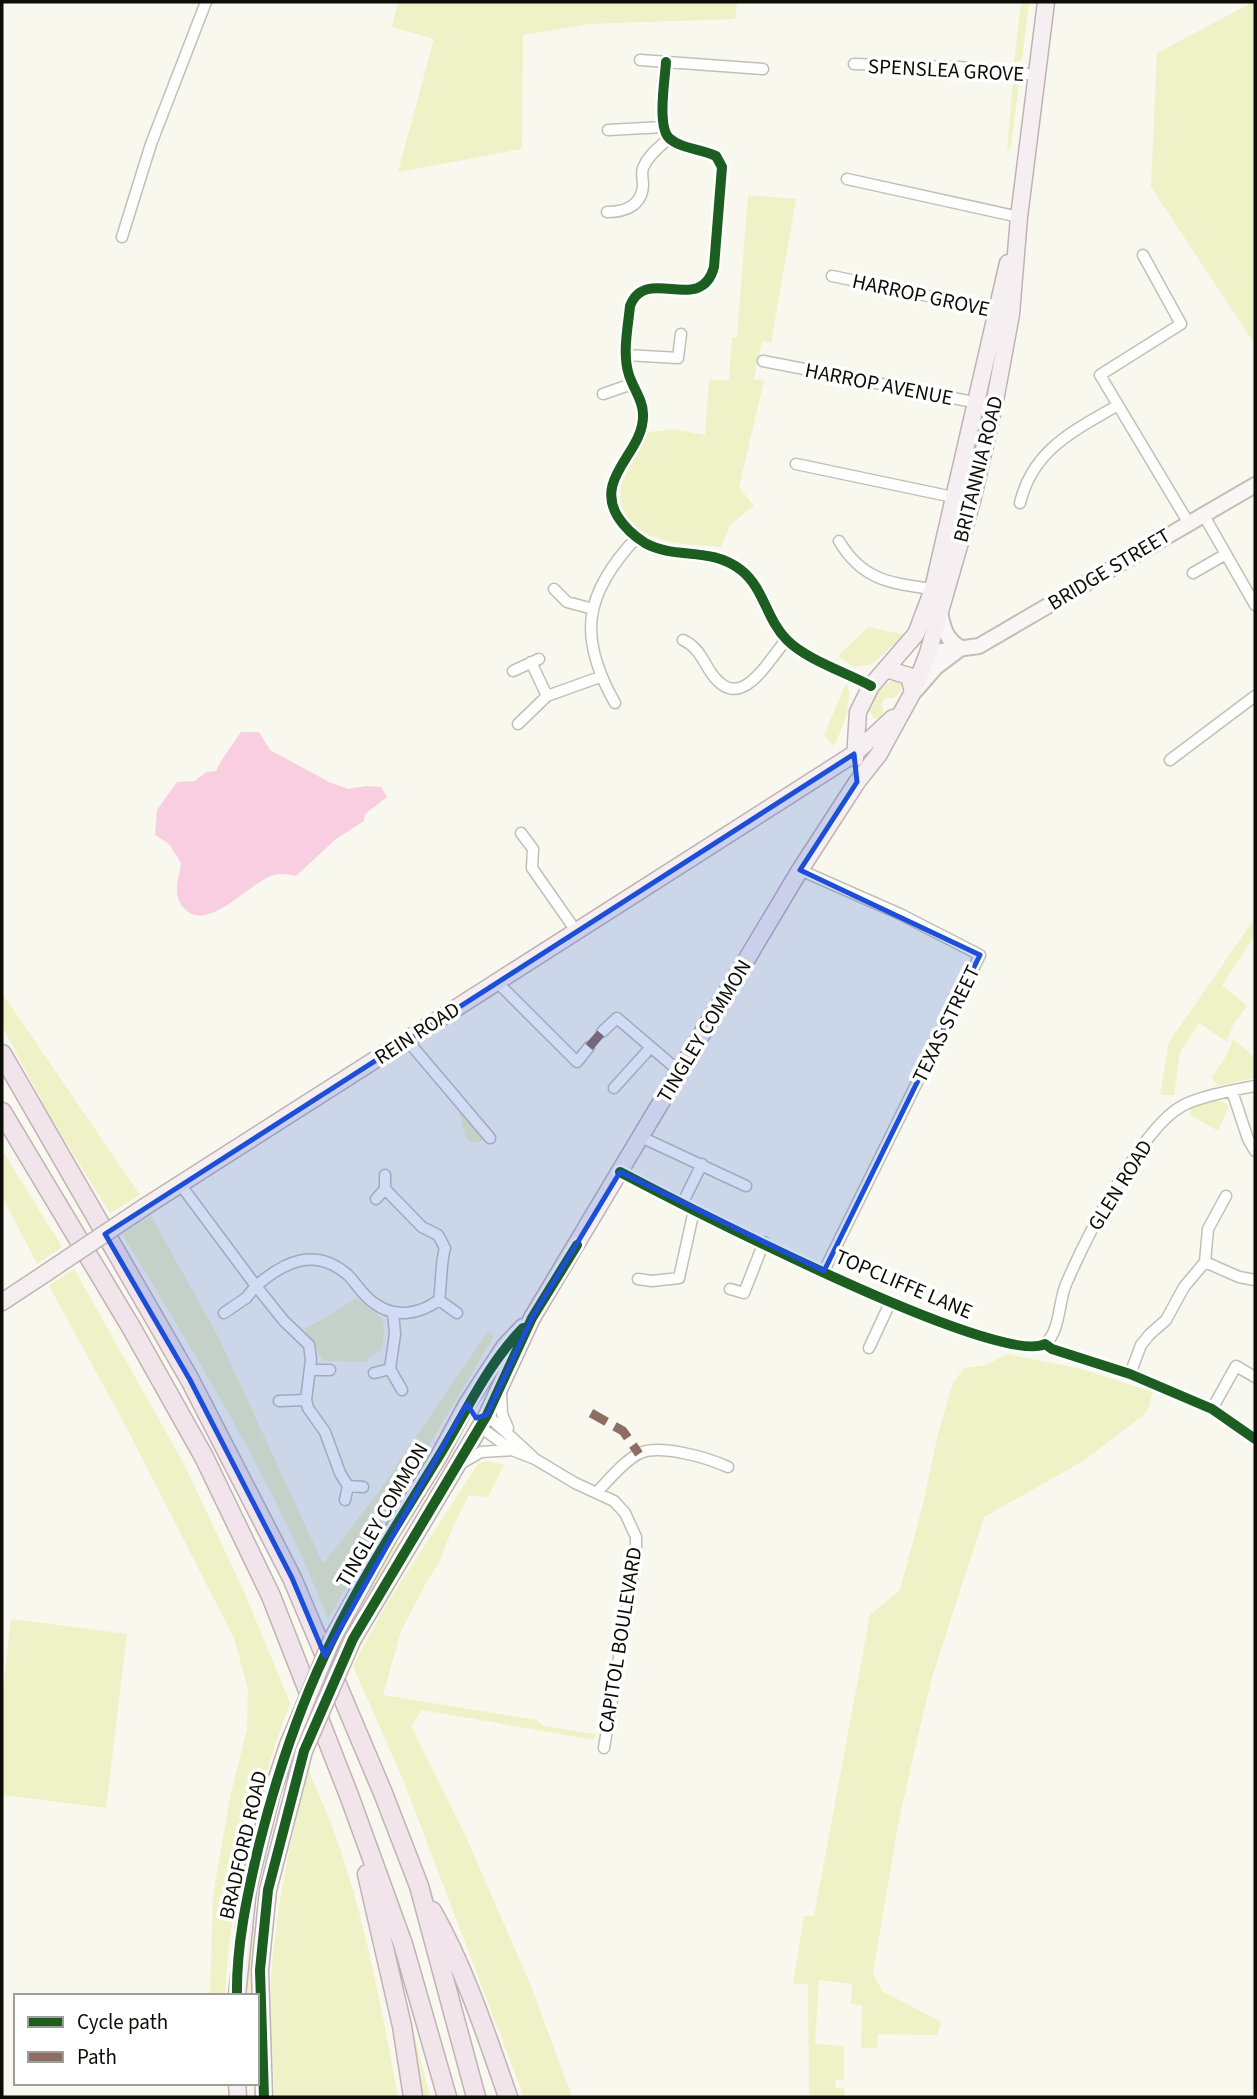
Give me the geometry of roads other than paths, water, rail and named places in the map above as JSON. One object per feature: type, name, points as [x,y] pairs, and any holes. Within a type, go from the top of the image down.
[{"type":"highway","points":[[2,1054],[190,1380],[292,1578],[383,1793],[419,1886],[475,2097]]},
{"type":"highway","points":[[2,1112],[131,1327],[204,1457],[271,1596],[350,1798],[403,1944],[447,2097]]},
{"type":"highway","points":[[350,1798],[402,2026],[412,2097]]},
{"type":"highway","points":[[419,1886],[448,1939],[508,2097]]},
{"type":"main road","name":"BRITANNIA ROAD","points":[[858,712],[871,686],[916,634],[939,590],[972,500],[994,406],[1003,312],[1019,217],[1046,2]]},
{"type":"main road","name":"BRITANNIA ROAD","points":[[901,712],[913,692],[928,653],[939,611],[939,590],[956,498],[977,403],[1003,312]]},
{"type":"main road","name":"BRIDGE STREET","points":[[928,653],[979,646],[1255,485]]},
{"type":"main road","points":[[939,611],[944,631],[953,643],[961,648]]},
{"type":"main road","name":"BRIDGE STREET","points":[[913,692],[936,667],[961,648]]},
{"type":"main road","points":[[886,669],[928,653]]},
{"type":"main road","points":[[886,669],[909,676],[913,692]]},
{"type":"main road","points":[[858,712],[869,728],[881,728]]},
{"type":"main road","points":[[857,782],[854,754],[858,712]]},
{"type":"main road","points":[[834,766],[843,751],[858,712]]},
{"type":"main road","name":"REIN ROAD","points":[[2,1302],[180,1184],[854,754],[901,712]]},
{"type":"main road","name":"TINGLEY COMMON","points":[[304,1751],[353,1639],[501,1388],[532,1318],[800,870],[857,782],[879,754],[901,712]]},
{"type":"main road","name":"TINGLEY COMMON","points":[[288,1745],[332,1639],[388,1538],[439,1458],[467,1404],[505,1346],[532,1318]]},
{"type":"main road","points":[[439,1458],[481,1420],[467,1404]]},
{"type":"main road","name":"BRADFORD ROAD","points":[[237,1994],[248,1889],[272,1793],[288,1745]]},
{"type":"main road","name":"BRADFORD ROAD","points":[[264,2097],[260,1970],[268,1890],[304,1751]]},
{"type":"street","points":[[122,237],[151,144],[206,2]]},
{"type":"street","points":[[640,60],[763,69]]},
{"type":"street","points":[[666,62],[664,127],[670,138],[718,158],[722,167],[712,275],[708,282],[695,289],[637,292],[630,306],[626,355],[628,373],[642,403],[643,424],[616,477],[611,495],[612,503],[621,522],[637,537],[663,550],[708,554],[724,558],[738,567],[759,589],[786,640],[804,653],[871,686]]},
{"type":"street","name":"SPENSLEA GROVE","points":[[854,64],[958,67],[1037,75]]},
{"type":"street","points":[[608,130],[664,127]]},
{"type":"street","points":[[607,212],[634,206],[643,190],[643,168],[655,150],[670,138]]},
{"type":"street","points":[[847,180],[1019,217]]},
{"type":"street","points":[[1143,255],[1181,324],[1100,375],[1188,522]]},
{"type":"street","name":"HARROP GROVE","points":[[832,276],[1003,312]]},
{"type":"street","points":[[626,355],[678,358],[681,334]]},
{"type":"street","name":"HARROP AVENUE","points":[[764,361],[994,406]]},
{"type":"street","points":[[603,394],[632,384]]},
{"type":"street","points":[[1020,503],[1024,488],[1050,448],[1118,405]]},
{"type":"street","points":[[796,464],[972,500]]},
{"type":"street","points":[[1203,514],[1255,605]]},
{"type":"street","points":[[615,703],[600,677],[590,624],[593,609],[611,570],[637,537]]},
{"type":"street","points":[[839,541],[849,558],[864,571],[884,581],[939,590]]},
{"type":"street","points":[[1193,573],[1226,554]]},
{"type":"street","points":[[554,589],[568,602],[593,609]]},
{"type":"street","points":[[683,640],[697,650],[716,681],[727,688],[737,689],[747,686],[757,677],[786,640]]},
{"type":"street","points":[[513,671],[535,661],[547,696]]},
{"type":"street","points":[[518,724],[547,696],[600,677]]},
{"type":"street","points":[[1170,760],[1255,696]]},
{"type":"street","points":[[521,833],[533,849],[532,868],[576,931]]},
{"type":"street","name":"TEXAS STREET","points":[[800,870],[900,914],[980,955],[824,1271]]},
{"type":"street","points":[[497,982],[577,1062],[589,1048]]},
{"type":"street","points":[[602,1032],[617,1018],[680,1072]]},
{"type":"street","points":[[408,1040],[489,1138]]},
{"type":"street","points":[[614,1088],[651,1047]]},
{"type":"street","name":"GLEN ROAD","points":[[1045,1344],[1054,1332],[1064,1289],[1081,1250],[1122,1178],[1159,1123],[1183,1105],[1255,1086]]},
{"type":"street","points":[[1232,1091],[1248,1139],[1255,1151]]},
{"type":"street","points":[[641,1137],[746,1186]]},
{"type":"street","points":[[682,1204],[702,1164]]},
{"type":"street","name":"TOPCLIFFE LANE","points":[[620,1172],[890,1303],[963,1331],[1032,1348],[1045,1344],[1052,1349],[1130,1374],[1212,1409],[1255,1439]]},
{"type":"street","points":[[224,1313],[246,1298],[273,1271],[306,1259],[321,1261],[347,1275],[374,1304],[393,1312],[412,1313],[428,1308],[439,1300],[443,1280],[441,1264],[445,1248],[438,1235],[422,1227],[386,1189],[385,1175]]},
{"type":"street","points":[[180,1184],[284,1321],[309,1345],[311,1370],[306,1400],[308,1408],[325,1432],[340,1473],[348,1486],[345,1500]]},
{"type":"street","points":[[376,1199],[386,1189]]},
{"type":"street","points":[[1130,1374],[1141,1345],[1166,1320],[1184,1287],[1205,1262],[1208,1229],[1226,1196]]},
{"type":"street","points":[[638,1279],[652,1282],[679,1278],[694,1210]]},
{"type":"street","points":[[730,1289],[744,1293],[764,1242]]},
{"type":"street","points":[[1205,1262],[1239,1277],[1255,1280]]},
{"type":"street","points":[[439,1300],[457,1313]]},
{"type":"street","points":[[869,1348],[890,1303]]},
{"type":"street","points":[[393,1312],[394,1352],[390,1369],[402,1390]]},
{"type":"street","points":[[1212,1409],[1236,1366],[1255,1377]]},
{"type":"street","points":[[373,1373],[390,1369]]},
{"type":"street","points":[[311,1370],[330,1370]]},
{"type":"street","name":"CAPITOL BOULEVARD","points":[[501,1388],[502,1414],[512,1436]]},
{"type":"street","points":[[279,1401],[306,1400]]},
{"type":"street","name":"CAPITOL BOULEVARD","points":[[481,1420],[512,1436],[535,1458],[575,1483],[614,1502],[625,1513],[636,1537],[636,1555],[604,1748]]},
{"type":"street","name":"CAPITOL BOULEVARD","points":[[481,1420],[512,1450]]},
{"type":"street","name":"CAPITOL BOULEVARD","points":[[455,1468],[481,1452],[512,1450],[535,1458]]},
{"type":"street","points":[[597,1492],[621,1467],[639,1454],[652,1450],[701,1456],[728,1467]]},
{"type":"street","points":[[348,1486],[363,1487]]}]
